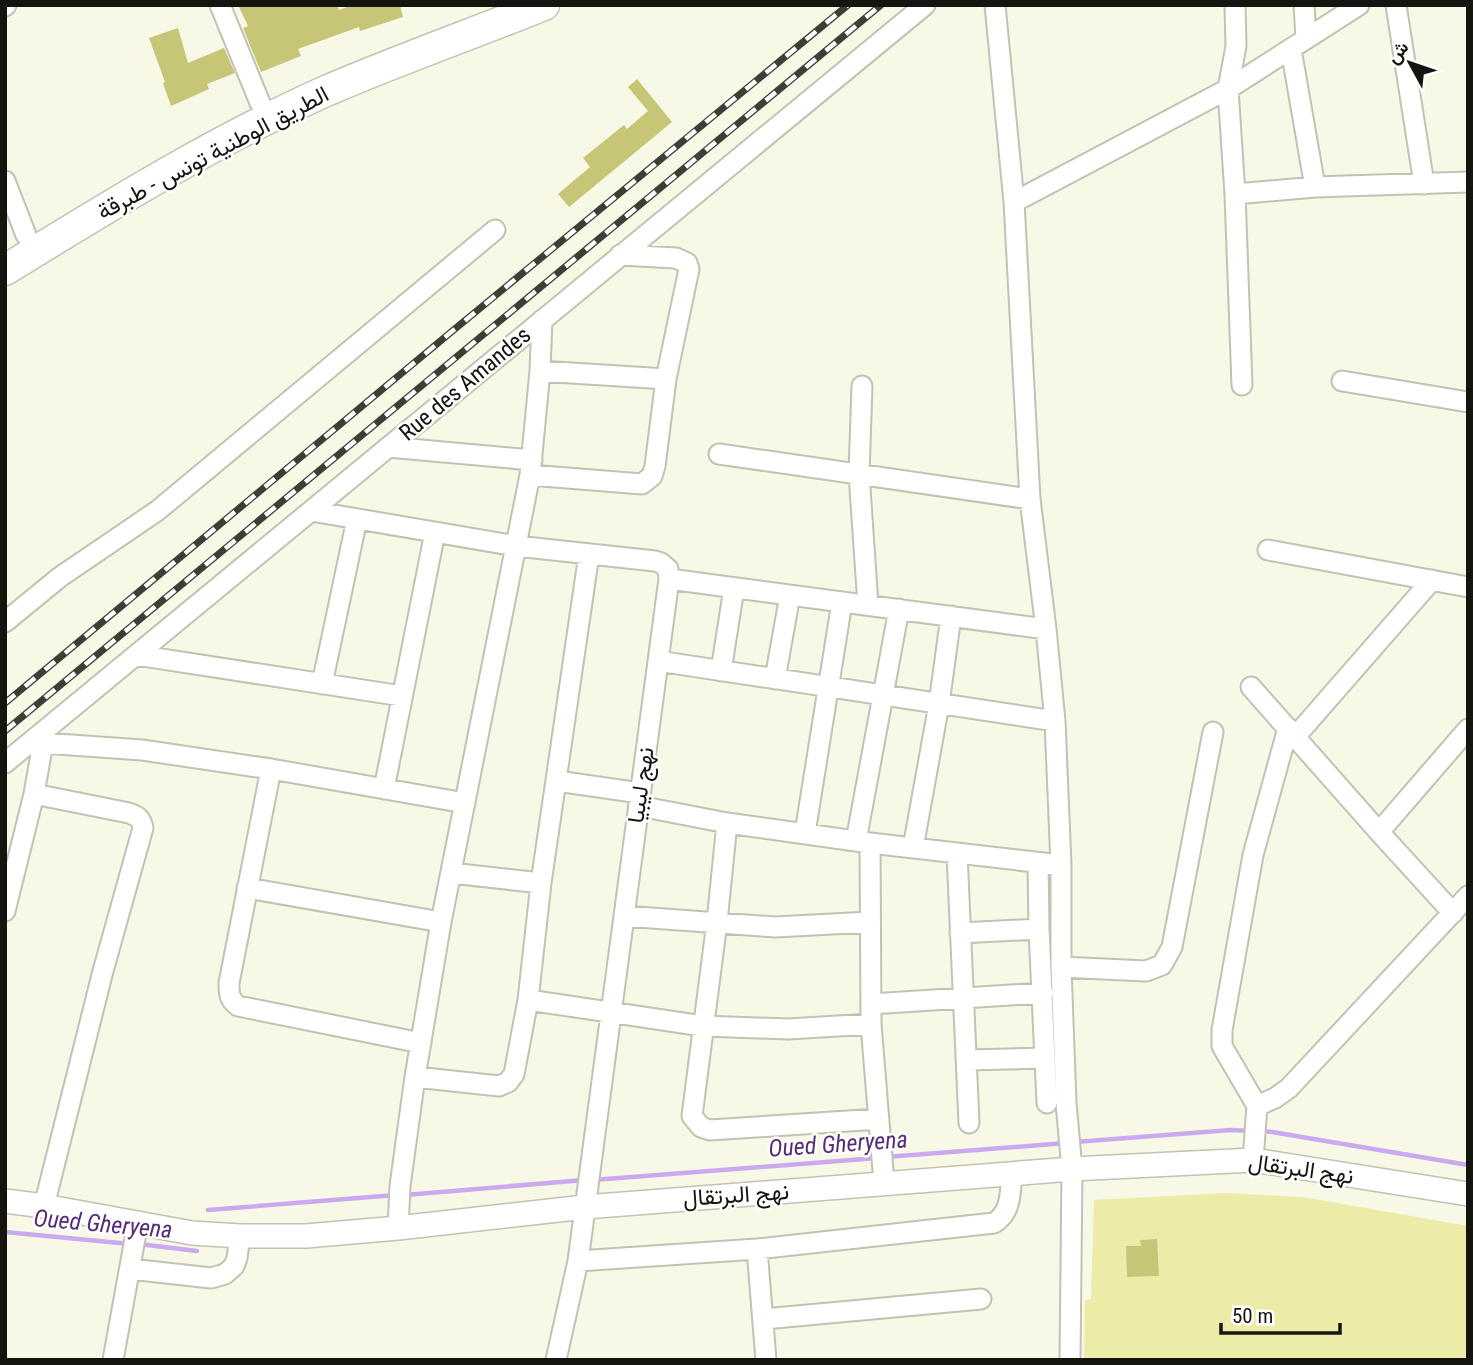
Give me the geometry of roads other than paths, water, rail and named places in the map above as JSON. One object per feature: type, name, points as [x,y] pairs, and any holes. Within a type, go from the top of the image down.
[{"type":"main road","name":"الطريق الوطنية تونس - طبرقة","points":[[16,242],[153,159],[260,103],[318,76],[493,5]]},
{"type":"main road","name":"الطريق الوطنية تونس - طبرقة","points":[[5,270],[163,175],[247,130],[326,92],[544,5]]},
{"type":"street","points":[[220,5],[260,103]]},
{"type":"street","name":"Rue des Amandes","points":[[5,763],[44,736],[136,655],[925,5]]},
{"type":"street","points":[[995,5],[1014,202],[1030,499],[1055,720],[1061,865],[1057,1103]]},
{"type":"street","points":[[1235,5],[1236,46],[1228,89],[1242,385]]},
{"type":"street","points":[[1304,5],[1298,44],[1315,187]]},
{"type":"street","points":[[1014,202],[1228,89],[1359,5]]},
{"type":"street","points":[[1396,5],[1424,184]]},
{"type":"street","points":[[5,181],[16,242]]},
{"type":"street","points":[[1235,194],[1315,187],[1468,182]]},
{"type":"street","points":[[5,622],[60,577],[157,511],[495,230]]},
{"type":"street","points":[[388,447],[642,484],[647,481],[655,466],[667,379],[689,269],[682,259],[620,255]]},
{"type":"street","points":[[399,1217],[400,1186],[415,1077],[441,922],[531,467],[542,320]]},
{"type":"street","points":[[540,371],[667,379]]},
{"type":"street","points":[[1342,381],[1468,402]]},
{"type":"street","points":[[862,386],[859,474],[868,605]]},
{"type":"street","points":[[719,454],[1030,499]]},
{"type":"street","points":[[311,511],[516,546],[661,563],[668,569],[669,579],[1046,629]]},
{"type":"street","points":[[322,684],[357,519]]},
{"type":"street","points":[[384,789],[435,532]]},
{"type":"street","points":[[1268,550],[1468,587]]},
{"type":"street","points":[[415,1077],[499,1086],[508,1082],[514,1074],[528,1000],[541,884],[589,554]]},
{"type":"street","name":"نهج ليبيا","points":[[556,1360],[578,1261],[669,579]]},
{"type":"street","points":[[1253,1152],[1257,1109],[1222,1046],[1222,1030],[1253,855],[1291,733],[1432,580]]},
{"type":"street","points":[[721,671],[734,588]]},
{"type":"street","points":[[775,679],[790,595]]},
{"type":"street","points":[[806,833],[842,602]]},
{"type":"street","points":[[883,1176],[871,1024],[870,922],[863,842],[882,695],[899,609]]},
{"type":"street","points":[[913,848],[939,704],[951,616]]},
{"type":"street","points":[[136,655],[402,696]]},
{"type":"street","points":[[658,662],[1055,720]]},
{"type":"street","points":[[1251,687],[1453,913]]},
{"type":"street","points":[[1379,832],[1468,729]]},
{"type":"street","points":[[1061,967],[1146,971],[1162,965],[1172,947],[1213,732]]},
{"type":"street","points":[[5,911],[34,794],[44,736],[271,769],[465,803]]},
{"type":"street","points":[[271,769],[229,983],[231,1000],[238,1006],[421,1043]]},
{"type":"street","points":[[556,780],[727,823],[1061,865]]},
{"type":"street","points":[[34,794],[129,813],[142,821],[143,828],[44,1206]]},
{"type":"street","points":[[727,823],[692,1116],[701,1127],[710,1130],[879,1125]]},
{"type":"street","points":[[957,853],[969,1123]]},
{"type":"street","points":[[1038,863],[1044,1058],[1071,1161],[1070,1360]]},
{"type":"street","points":[[451,873],[541,884]]},
{"type":"street","points":[[247,888],[441,922]]},
{"type":"street","points":[[1257,1109],[1289,1088],[1468,896]]},
{"type":"street","points":[[624,916],[775,927],[870,922]]},
{"type":"street","points":[[960,933],[1039,929]]},
{"type":"street","points":[[871,1004],[1043,993]]},
{"type":"street","points":[[528,1000],[703,1026],[788,1029],[871,1024]]},
{"type":"street","points":[[966,1060],[1044,1058]]},
{"type":"street","name":"نهج البرتقال","points":[[5,1201],[192,1233],[306,1236],[399,1217],[586,1200],[883,1176],[1012,1174],[1071,1161],[1253,1152],[1468,1195]]},
{"type":"street","points":[[578,1261],[757,1249],[994,1223],[1009,1207],[1012,1174]]},
{"type":"street","points":[[113,1360],[137,1225]]},
{"type":"street","points":[[131,1261],[211,1278],[225,1274],[234,1266],[240,1236]]},
{"type":"street","points":[[757,1249],[766,1360]]},
{"type":"street","points":[[764,1320],[981,1299]]},
{"type":"waterway","name":"Oued Gheryena","points":[[1075,1142],[1231,1130],[1251,1131]]},
{"type":"waterway","name":"Oued Gheryena","points":[[1260,1131],[1468,1165]]},
{"type":"waterway","name":"Oued Gheryena","points":[[886,1157],[1066,1143]]},
{"type":"waterway","name":"Oued Gheryena","points":[[593,1180],[877,1158]]},
{"type":"waterway","name":"Oued Gheryena","points":[[405,1195],[584,1180]]},
{"type":"waterway","name":"Oued Gheryena","points":[[208,1210],[396,1195]]},
{"type":"waterway","name":"Oued Gheryena","points":[[5,1232],[130,1244]]},
{"type":"waterway","name":"Oued Gheryena","points":[[139,1244],[197,1251]]},
{"type":"railway","points":[[5,703],[848,5]]},
{"type":"railway","points":[[5,731],[881,5]]}]
